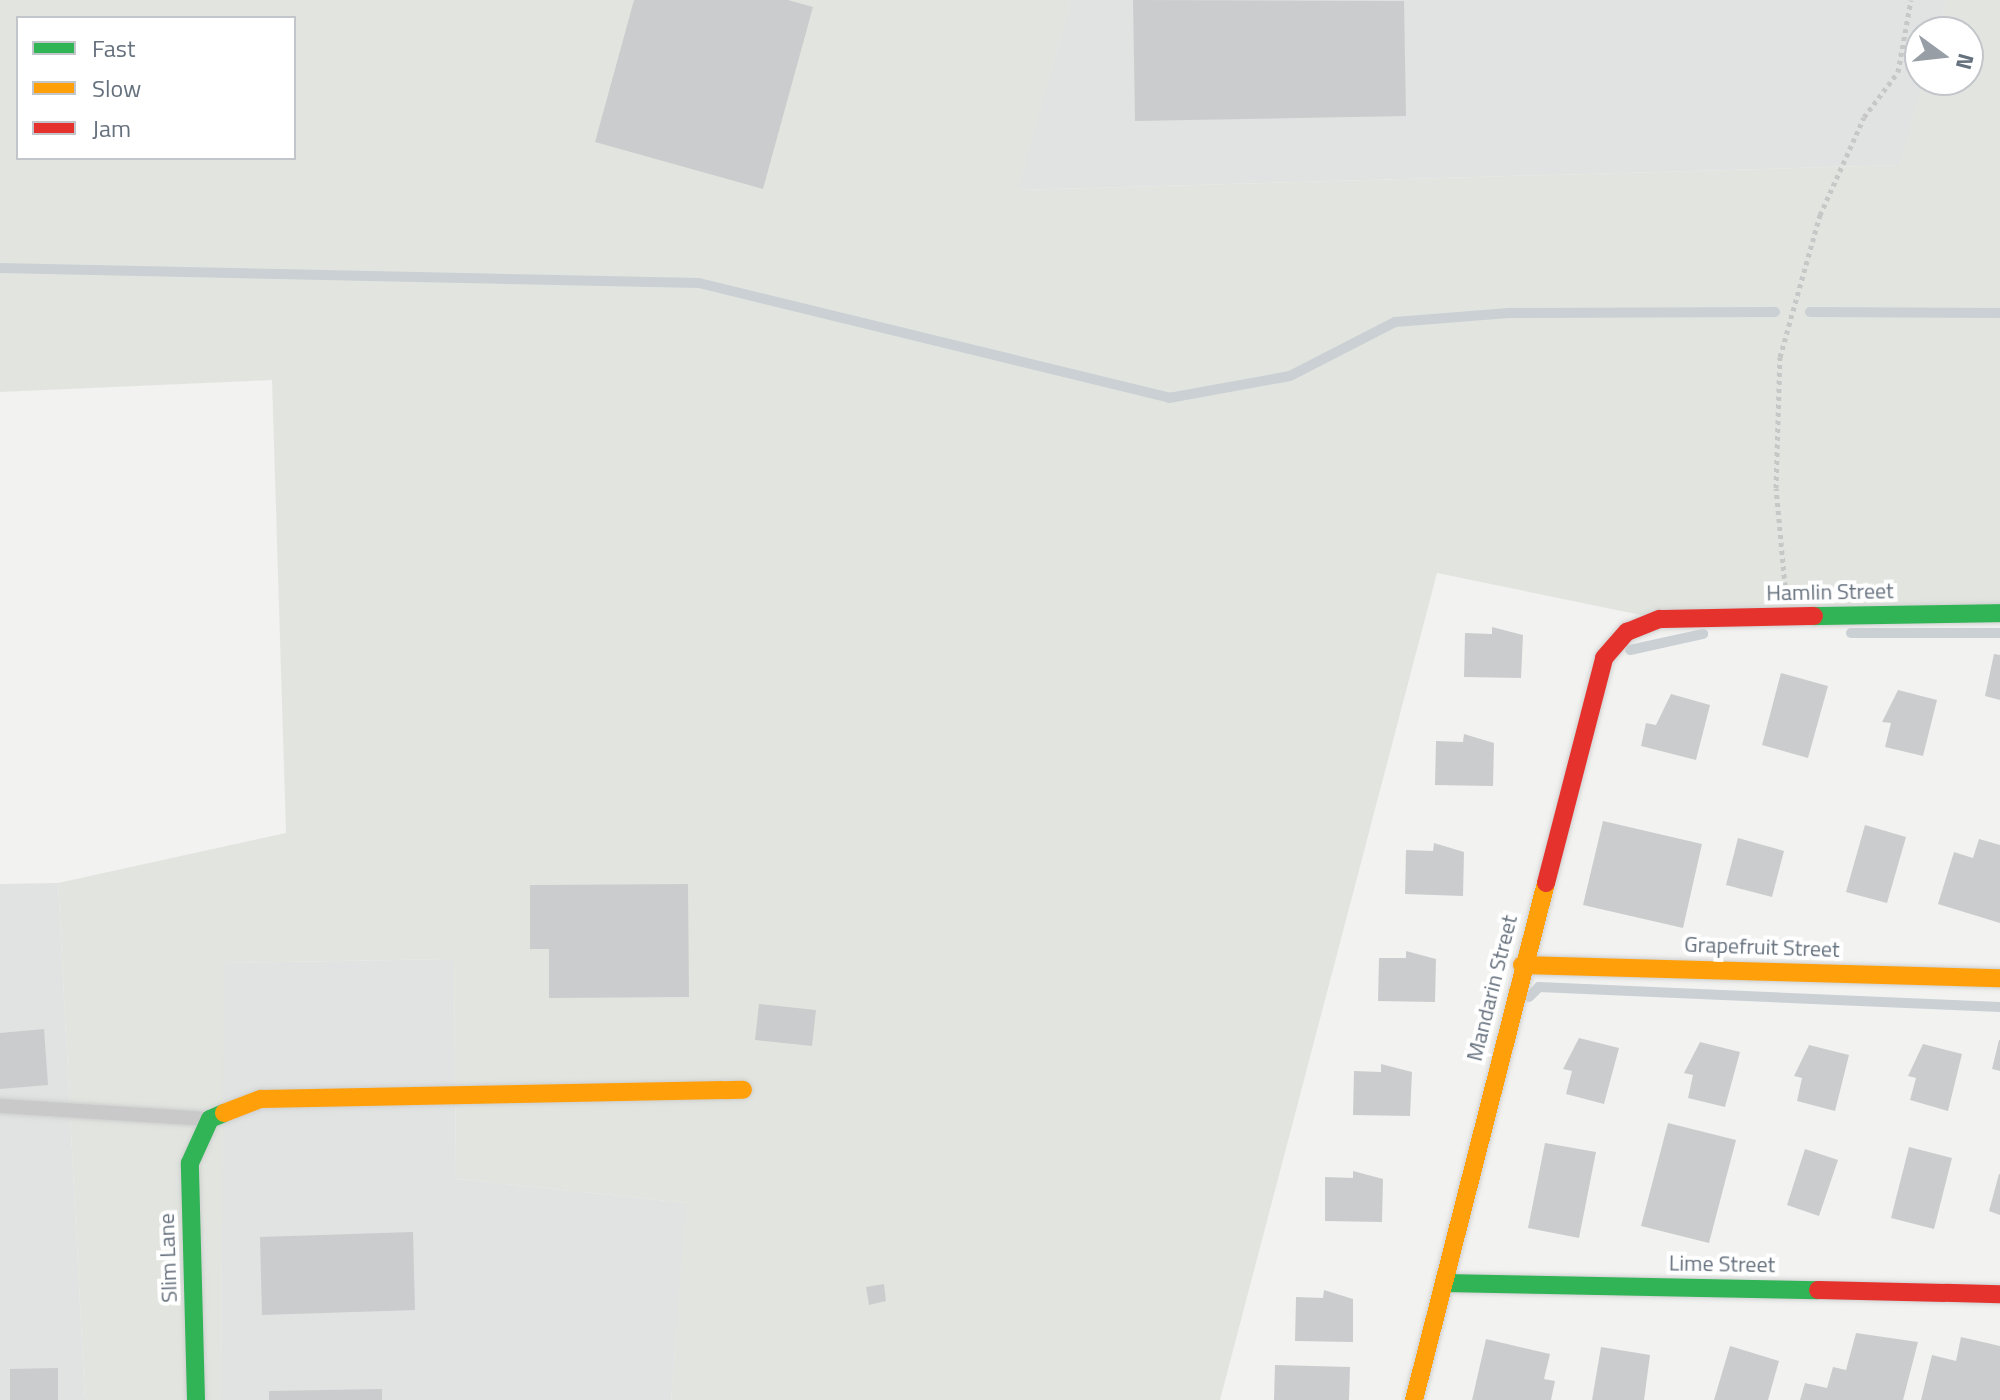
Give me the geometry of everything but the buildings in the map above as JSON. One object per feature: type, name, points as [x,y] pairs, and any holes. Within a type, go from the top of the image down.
[{"type":"street","name":"Hamlin Street","points":[[1660,619],[2000,613]]},
{"type":"street","name":"Mandarin Street","points":[[1414,1400],[1522,965],[1604,658],[1627,632],[1660,619]]},
{"type":"street","name":"Grapefruit Street","points":[[1522,965],[2000,978]]},
{"type":"street","points":[[210,1119],[261,1099],[743,1090]]},
{"type":"street","name":"Slim Lane","points":[[196,1400],[190,1163],[210,1119]]},
{"type":"street","name":"Lime Street","points":[[1444,1283],[2000,1294]]},
{"type":"lane","points":[[0,1106],[210,1119]]},
{"type":"path","points":[[1788,617],[1776,488],[1780,357],[1820,215],[1864,117],[1898,72],[1911,0]]},
{"type":"shaded area","points":[[0,0],[1071,0],[1018,190],[1899,165],[1919,96],[1984,96],[1984,16],[1942,16],[1947,0],[2000,0],[2000,613],[1660,619],[1437,573],[1220,1400],[671,1400],[686,1203],[456,1179],[454,959],[224,963],[221,1400],[85,1400],[58,883],[286,833],[272,380],[0,392]]},
{"type":"shaded area","points":[[1071,0],[1947,0],[1942,16],[1904,16],[1904,96],[1919,96],[1900,165],[1017,190]]},
{"type":"shaded area","points":[[58,883],[85,1400],[0,1400],[0,884]]},
{"type":"shaded area","points":[[454,959],[456,1179],[687,1203],[671,1400],[221,1400],[223,963]]},
{"type":"waterway","points":[[0,268],[699,283],[1169,398],[1290,376],[1395,322],[1509,313],[1775,312]]},
{"type":"waterway","points":[[1810,312],[2000,313]]},
{"type":"waterway","points":[[1851,633],[2000,633]]},
{"type":"waterway","points":[[1630,650],[1703,634]]},
{"type":"waterway","points":[[1529,997],[1539,987],[2000,1007]]},
{"type":"traffic: fast","points":[[1814,616],[2000,613]]},
{"type":"traffic: fast","points":[[196,1400],[190,1163],[210,1119],[224,1113]]},
{"type":"traffic: fast","points":[[1444,1283],[1818,1290]]},
{"type":"traffic: slow","points":[[1414,1400],[1546,883]]},
{"type":"traffic: slow","points":[[1522,965],[2000,978]]},
{"type":"traffic: slow","points":[[224,1113],[261,1099],[743,1090]]},
{"type":"traffic: jam","points":[[1546,883],[1604,658],[1627,632],[1660,619],[1814,616]]},
{"type":"traffic: jam","points":[[1818,1290],[2000,1294]]}]
